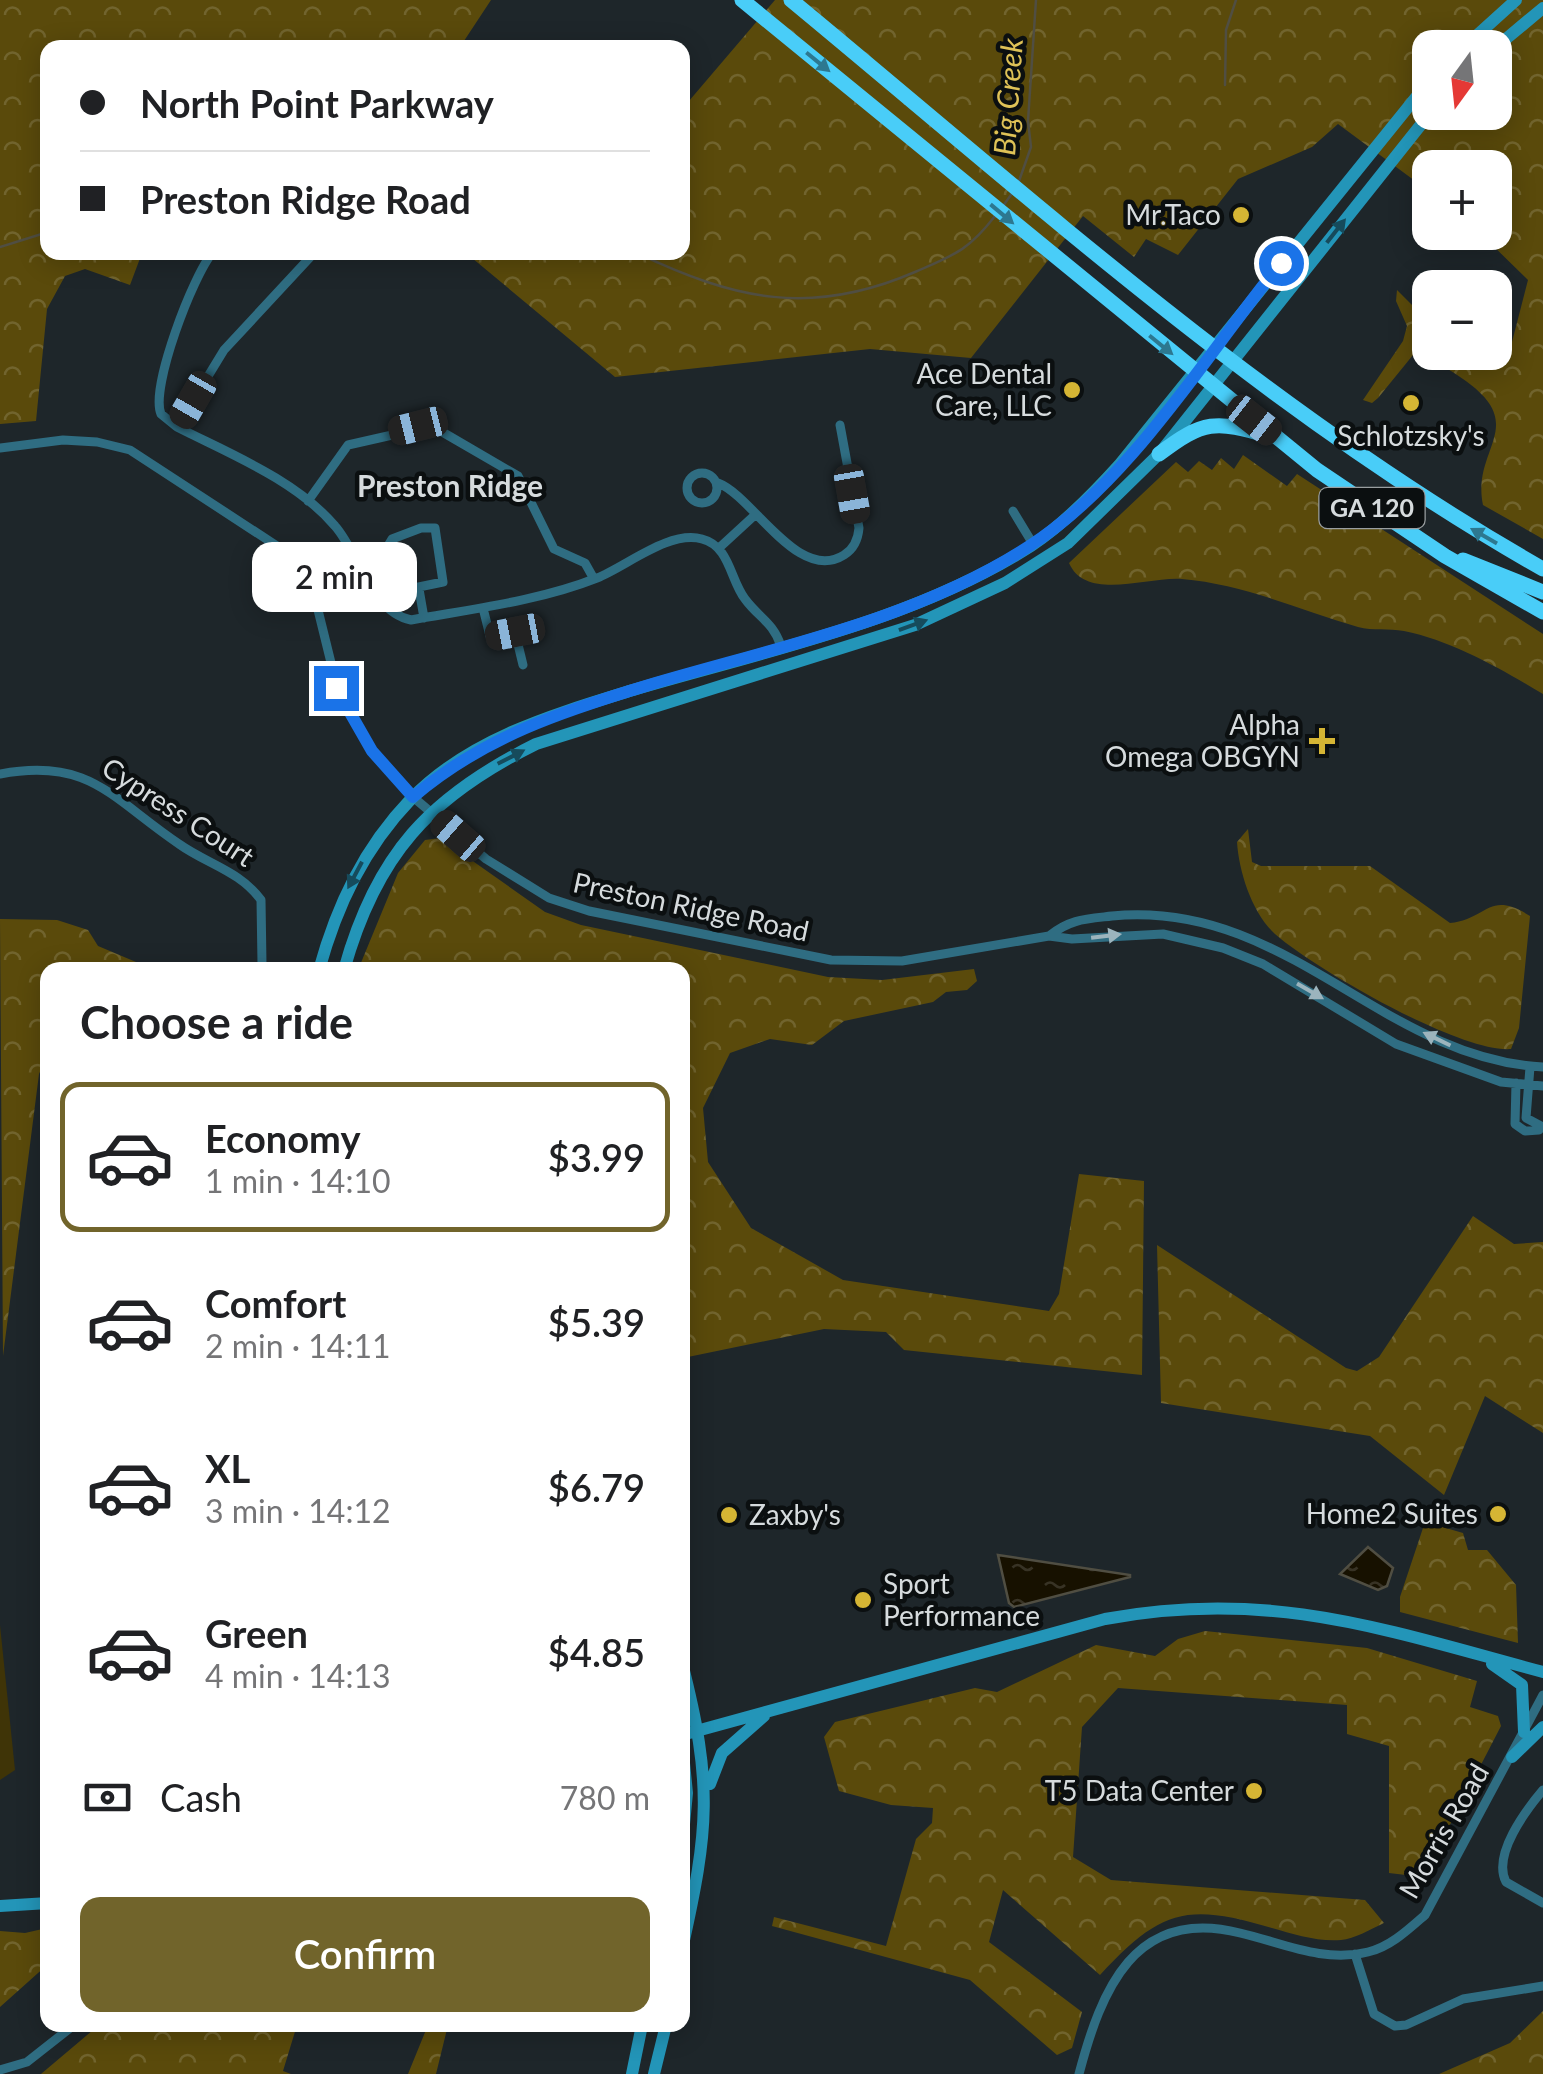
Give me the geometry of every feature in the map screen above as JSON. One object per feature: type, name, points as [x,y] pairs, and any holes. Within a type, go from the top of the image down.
[{"type":"highway","name":"GA 120","points":[[742,0],[1212,386],[1357,499],[1445,556],[1543,612]]},
{"type":"highway","name":"GA 120","points":[[791,0],[1232,362],[1390,477],[1543,570]]},
{"type":"highway","points":[[1159,454],[1186,433],[1210,424],[1279,439]]},
{"type":"highway","points":[[1445,556],[1479,564],[1543,592]]},
{"type":"street","points":[[1482,30],[1516,0]]},
{"type":"street","points":[[1512,34],[1543,8]]},
{"type":"street","points":[[322,962],[331,928],[355,872],[413,797],[466,757],[546,716],[781,646],[946,591],[1033,544],[1088,500],[1412,102]]},
{"type":"street","points":[[347,962],[380,873],[431,812],[485,770],[536,744],[958,608],[1068,543],[1159,454],[1417,130]]},
{"type":"street","points":[[208,260],[196,280],[157,393],[160,414],[308,500],[348,542],[392,612],[411,620],[483,608],[594,579],[673,540],[700,538],[718,548],[741,596],[771,622],[781,646]]},
{"type":"street","points":[[177,427],[224,350],[307,260]]},
{"type":"street","points":[[308,500],[348,445],[432,426],[518,476],[554,549],[585,562],[594,579]]},
{"type":"street","points":[[718,483],[738,494],[796,551],[828,559],[846,554],[856,543],[858,528],[840,426]]},
{"type":"street","name":"Preston Ridge Road","points":[[0,448],[63,440],[130,450],[277,546],[318,610],[336,688],[372,751],[431,812],[513,879],[549,898],[588,912],[831,960],[902,961],[1049,936],[1072,940],[1163,934],[1224,948],[1263,964],[1396,1044],[1444,1064],[1543,1086]]},
{"type":"street","points":[[1013,511],[1033,544]]},
{"type":"street","points":[[718,548],[756,514]]},
{"type":"street","points":[[421,528],[436,528],[443,582],[419,589],[409,589],[386,549],[392,539],[421,528]]},
{"type":"street","points":[[419,589],[424,618]]},
{"type":"street","points":[[483,608],[490,636],[515,632],[523,665]]},
{"type":"street","name":"Cypress Court","points":[[0,774],[56,768],[82,776],[120,798],[176,843],[237,874],[262,900],[262,962]]},
{"type":"street","name":"Preston Ridge Road","points":[[1049,936],[1068,920],[1134,914],[1178,917],[1230,928],[1300,960],[1376,1007],[1454,1047],[1543,1068]]},
{"type":"street","points":[[1530,1067],[1522,1084],[1526,1118],[1543,1128]]},
{"type":"street","points":[[690,1736],[1088,1624],[1157,1609],[1214,1605],[1320,1614],[1543,1672]]},
{"type":"street","points":[[1462,1650],[1517,1679],[1526,1698],[1524,1732]]},
{"type":"street","points":[[690,1694],[700,1732],[707,1796],[702,1858],[690,1913]]},
{"type":"street","name":"Morris Road","points":[[1080,2074],[1094,2018],[1109,1985],[1134,1954],[1163,1936],[1214,1928],[1318,1955],[1355,1954],[1388,1944],[1425,1914],[1543,1695]]},
{"type":"street","points":[[707,1796],[722,1753],[768,1712]]},
{"type":"street","points":[[1512,1757],[1543,1727]]},
{"type":"street","points":[[1543,1790],[1514,1834],[1501,1868],[1506,1882],[1543,1903]]},
{"type":"street","points":[[0,1906],[40,1904]]},
{"type":"street","points":[[1355,1954],[1374,2014],[1395,2026],[1406,2026],[1462,1999],[1543,1986]]},
{"type":"street","points":[[0,2070],[27,2062],[65,2032]]},
{"type":"street","points":[[632,2074],[641,2032]]},
{"type":"street","points":[[654,2074],[664,2032]]},
{"type":"green space","points":[[0,0],[491,0],[465,40],[40,40],[40,260],[139,260],[130,285],[85,269],[65,276],[47,309],[36,421],[0,424]]},
{"type":"green space","points":[[775,0],[1543,0],[1543,539],[1483,505],[1481,485],[1496,424],[1493,410],[1483,396],[1449,370],[1512,370],[1512,342],[1528,280],[1497,250],[1512,250],[1512,150],[1412,150],[1412,179],[1338,124],[1312,147],[1238,179],[1178,255],[1146,239],[1134,257],[1083,216],[971,358],[870,349],[615,377],[474,260],[690,260],[690,100]]},
{"type":"green space","points":[[1397,290],[1412,305],[1412,356],[1372,403],[1363,400],[1403,341],[1407,326],[1396,301]]},
{"type":"green space","points":[[1243,455],[1287,486],[1297,474],[1543,634],[1543,694],[1476,657],[1422,636],[1358,627],[1205,582],[1168,579],[1120,585],[1089,582],[1077,575],[1069,563],[1176,462],[1188,472],[1199,461],[1212,470],[1221,458],[1234,469]]},
{"type":"green space","points":[[1248,829],[1252,862],[1261,866],[1370,866],[1450,923],[1505,905],[1530,916],[1519,1028],[1511,1049],[1488,1047],[1424,1024],[1354,987],[1275,934],[1253,904],[1241,866],[1237,842]]},
{"type":"green space","points":[[440,838],[545,912],[581,925],[828,977],[882,980],[974,969],[977,981],[967,990],[946,992],[933,1002],[844,1021],[812,1045],[770,1039],[730,1053],[703,1108],[708,1162],[751,1228],[843,1280],[1049,1311],[1059,1294],[1079,1174],[1144,1181],[1142,1375],[904,1350],[886,1332],[824,1329],[690,1357],[690,962],[361,962],[398,873],[425,840]]},
{"type":"green space","points":[[0,919],[57,920],[88,930],[98,946],[136,962],[40,962],[40,1072],[3,1356]]},
{"type":"green space","points":[[1473,1216],[1514,1244],[1543,1242],[1543,1433],[1485,1396],[1444,1495],[1370,1436],[1161,1403],[1157,1245],[1346,1368],[1357,1371],[1379,1357]]},
{"type":"green space","points":[[1425,1522],[1463,1533],[1468,1550],[1487,1550],[1516,1585],[1518,1643],[1400,1612],[1400,1597]]},
{"type":"green space","points":[[1205,1631],[1367,1648],[1477,1681],[1470,1707],[1498,1716],[1501,1726],[1423,1877],[1389,1873],[1389,1746],[1347,1734],[1347,1705],[1118,1688],[1082,1727],[1073,1857],[1111,1880],[1365,1900],[1384,1923],[1351,1938],[1332,1940],[1217,1915],[1176,1917],[1140,1937],[1100,1975],[1003,1890],[989,1942],[1082,2012],[1072,2048],[1057,2055],[970,1980],[772,1926],[774,1917],[886,1946],[916,1839],[932,1823],[933,1808],[891,1805],[839,1791],[824,1737],[835,1722],[975,1688],[997,1692],[1096,1645],[1155,1656],[1178,1639]]},
{"type":"green space","points":[[40,1930],[40,1971],[0,2007],[0,1931]]},
{"type":"green space","points":[[1543,2011],[1543,2074],[1439,2074],[1510,2043]]},
{"type":"green space","points":[[91,2032],[295,2032],[283,2071],[291,2074],[41,2074]]},
{"type":"green space","points":[[425,2032],[446,2032],[436,2074],[408,2074]]},
{"type":"shaded area","points":[[0,1625],[15,1770],[0,1780]]},
{"type":"water","points":[[1368,1547],[1393,1568],[1387,1586],[1378,1590],[1340,1574]]},
{"type":"water","points":[[998,1555],[1130,1577],[1014,1607],[1009,1603]]},
{"type":"waterway","name":"Big Creek","points":[[1019,181],[1031,147],[1028,121],[1036,0]]},
{"type":"waterway","points":[[1225,85],[1226,30],[1236,0]]},
{"type":"waterway","name":"Big Creek","points":[[1003,206],[1013,192]]},
{"type":"waterway","name":"Big Creek","points":[[653,260],[740,291],[774,297],[841,295],[877,286],[950,256],[968,245],[995,216]]},
{"type":"waterway","name":"Big Creek","points":[[0,247],[40,234]]},
{"type":"place","name":"Mr.Taco","points":[[1241,215]]},
{"type":"place","name":"Ace Dental Care, LLC","points":[[1072,390]]},
{"type":"place","name":"Schlotzsky's","points":[[1411,403]]},
{"type":"place","name":"Alpha Omega OBGYN","points":[[1322,741]]},
{"type":"place","name":"Home2 Suites","points":[[1498,1514]]},
{"type":"place","name":"Zaxby's","points":[[729,1515]]},
{"type":"place","name":"Sport Performance","points":[[863,1600]]},
{"type":"place","name":"T5 Data Center","points":[[1254,1791]]},
{"type":"district","name":"Preston Ridge","points":[[450,487]]},
{"type":"route","points":[[336,688],[372,751],[413,797],[466,757],[546,716],[859,622],[946,591],[1033,544],[1088,500],[1281,263]]}]
